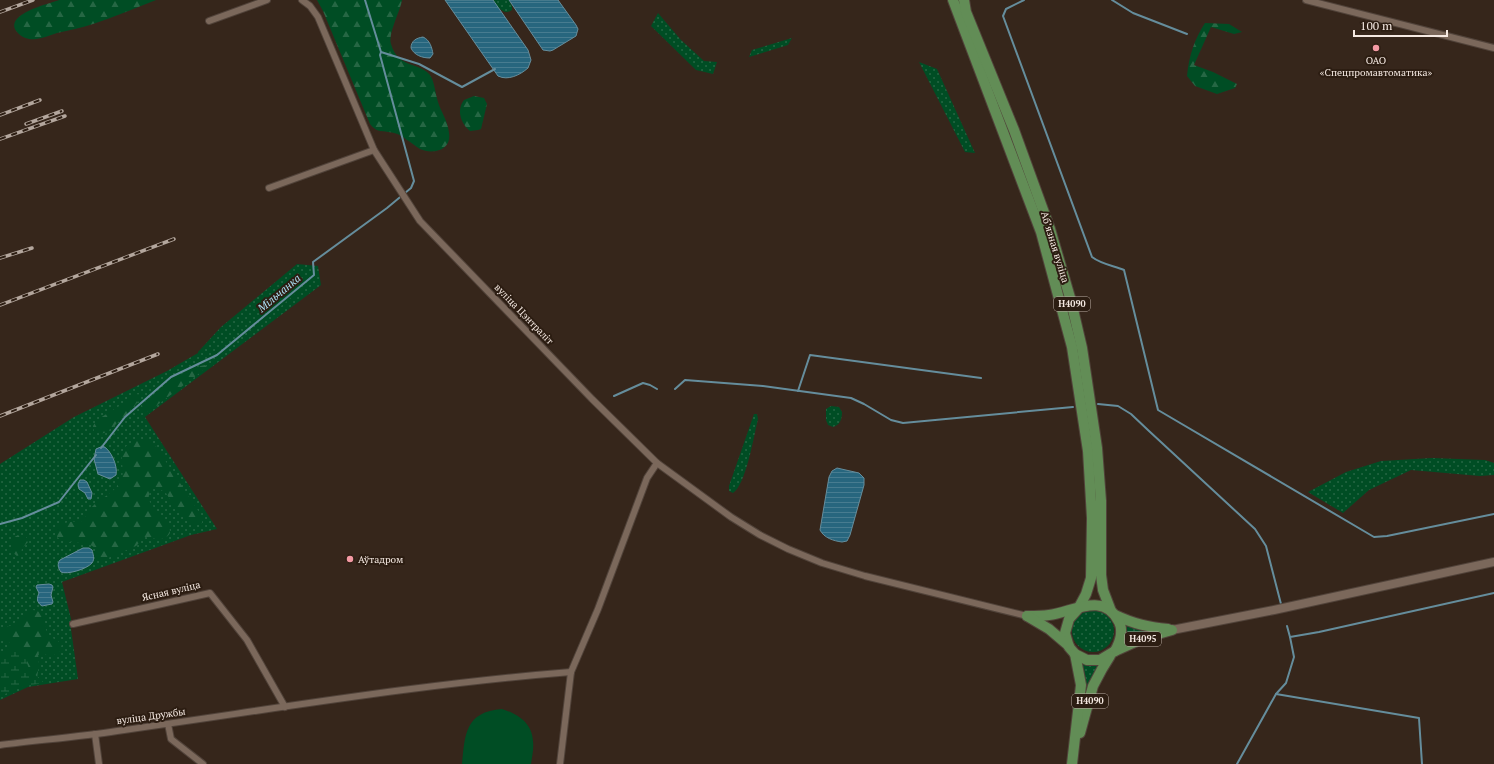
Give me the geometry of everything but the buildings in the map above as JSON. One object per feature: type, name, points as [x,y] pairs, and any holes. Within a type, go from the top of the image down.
[{"type":"main road","name":"Абʼязная вуліца","points":[[953,0],[959,20],[1012,153],[1041,232],[1072,347],[1088,451],[1092,518],[1091,578],[1086,594],[1078,609]]},
{"type":"main road","name":"Абʼязная вуліца","points":[[964,0],[966,12],[1014,130],[1050,229],[1071,301],[1082,348],[1097,448],[1101,501],[1101,574],[1103,590],[1113,613]]},
{"type":"main road","points":[[1027,616],[1049,615],[1095,605],[1103,606],[1113,613]]},
{"type":"main road","name":"Н4090","points":[[1072,764],[1081,685],[1072,650],[1065,633],[1069,619],[1078,609]]},
{"type":"main road","name":"Н4095","points":[[1113,613],[1143,626],[1172,630]]},
{"type":"main road","name":"Н4090","points":[[1074,750],[1083,726],[1093,686],[1102,669],[1120,643],[1122,633],[1120,624],[1113,613]]},
{"type":"main road","points":[[1027,616],[1049,629],[1072,650],[1087,660],[1100,660],[1113,652]]},
{"type":"main road","name":"Н4095","points":[[1113,652],[1144,638],[1172,630]]},
{"type":"street","points":[[209,21],[267,0]]},
{"type":"street","name":"вуліца Цэнтраліт","points":[[302,0],[310,6],[318,16],[374,150],[426,227],[592,399],[657,463],[731,517],[760,535],[788,549],[822,563],[865,576],[1027,616]]},
{"type":"street","points":[[1306,0],[1494,48]]},
{"type":"street","points":[[269,188],[374,150]]},
{"type":"street","points":[[560,764],[571,672],[598,609],[647,478],[657,463]]},
{"type":"street","name":"Н4095","points":[[1172,630],[1274,610],[1494,562]]},
{"type":"street","name":"Ясная вуліца","points":[[73,624],[210,593],[247,640],[284,707]]},
{"type":"street","name":"вуліца Дружбы","points":[[0,745],[95,734],[359,696],[537,674],[571,672]]},
{"type":"street","points":[[168,724],[171,740],[202,764]]},
{"type":"street","points":[[95,734],[99,764]]},
{"type":"green space","points":[[59,0],[156,0],[93,24],[42,38],[28,39],[21,36],[17,32],[14,26],[16,20],[22,15],[38,7]]},
{"type":"green space","points":[[317,0],[402,0],[391,34],[391,44],[394,52],[399,58],[426,71],[432,78],[438,102],[448,129],[449,139],[448,144],[445,147],[436,151],[425,151],[396,133],[378,130],[370,124]]},
{"type":"green space","points":[[493,0],[509,0],[512,10],[509,12],[503,11]]},
{"type":"green space","points":[[658,13],[681,40],[704,61],[717,62],[713,74],[696,70],[651,26]]},
{"type":"green space","points":[[1205,23],[1229,24],[1242,32],[1234,34],[1211,27],[1194,65],[1213,72],[1237,84],[1235,88],[1217,94],[1195,86],[1187,76],[1193,48]]},
{"type":"green space","points":[[792,38],[788,45],[749,57],[752,50]]},
{"type":"green space","points":[[919,62],[937,69],[975,153],[965,152]]},
{"type":"green space","points":[[474,96],[484,98],[487,104],[481,129],[470,131],[462,121],[460,108],[464,100]]},
{"type":"green space","points":[[297,264],[318,266],[321,285],[145,417],[217,529],[191,535],[62,582],[71,619],[78,679],[28,687],[0,700],[0,464],[74,417],[167,371],[198,353],[221,327]]},
{"type":"green space","points":[[294,283],[300,285],[301,287],[299,291],[275,311],[270,313],[267,311],[268,302],[271,297],[275,293]]},
{"type":"green space","points":[[205,365],[207,367],[205,369],[152,409],[146,412],[143,410],[142,405],[172,380],[196,367]]},
{"type":"green space","points":[[138,394],[141,396],[139,401],[112,428],[104,433],[94,431],[93,426],[97,420]]},
{"type":"green space","points":[[831,406],[839,407],[842,412],[840,421],[833,427],[828,425],[826,420],[826,409]]},
{"type":"green space","points":[[754,414],[757,414],[758,419],[749,459],[742,480],[738,488],[733,493],[729,491],[729,486]]},
{"type":"green space","points":[[141,439],[148,440],[155,445],[203,518],[202,523],[199,525],[190,525],[166,493],[157,488],[150,491],[149,500],[169,525],[170,533],[165,538],[159,539],[145,537],[136,546],[101,561],[96,558],[95,548],[90,545],[66,542],[58,538],[56,529],[58,526],[65,523],[82,521],[94,505],[116,488],[122,478],[122,453],[131,443]]},
{"type":"green space","points":[[1432,458],[1485,460],[1494,463],[1494,475],[1480,476],[1411,470],[1369,490],[1343,513],[1308,492],[1346,472],[1381,461]]},
{"type":"green space","points":[[18,535],[26,537],[29,541],[22,548],[21,554],[17,556],[12,552],[13,538]]},
{"type":"green space","points":[[32,610],[41,613],[49,635],[62,644],[59,652],[55,655],[48,656],[41,652],[38,653],[39,665],[37,678],[4,654],[10,647],[10,644],[8,640],[0,640],[0,627],[10,626]]},
{"type":"green space","points":[[1093,610],[1108,616],[1114,631],[1108,646],[1093,652],[1078,646],[1072,631],[1078,616]]},
{"type":"green space","points":[[1126,623],[1158,630],[1126,642]]},
{"type":"green space","points":[[13,649],[24,654],[29,669],[44,683],[25,686],[0,696],[0,653]]},
{"type":"green space","points":[[1079,662],[1087,665],[1100,664],[1084,708]]},
{"type":"green space","points":[[502,709],[519,717],[530,729],[533,744],[531,764],[462,764],[464,743],[469,726],[481,715],[490,711]]},
{"type":"water","points":[[445,0],[493,0],[528,50],[531,60],[528,68],[510,78],[498,76]]},
{"type":"water","points":[[509,0],[558,0],[578,29],[576,36],[553,50],[543,50]]},
{"type":"water","points":[[423,37],[429,42],[431,47],[433,54],[430,58],[419,56],[414,53],[411,48],[414,40]]},
{"type":"water","points":[[103,446],[109,451],[116,467],[116,475],[110,479],[98,474],[94,459],[96,449]]},
{"type":"water","points":[[837,468],[859,473],[864,478],[864,485],[850,535],[847,541],[842,542],[827,537],[820,530],[829,477],[832,471]]},
{"type":"water","points":[[80,480],[87,482],[92,493],[91,499],[88,499],[85,493],[79,489],[78,484]]},
{"type":"water","points":[[83,548],[89,548],[92,550],[94,558],[92,563],[77,571],[68,573],[61,572],[58,566],[60,560]]},
{"type":"water","points":[[49,584],[53,587],[51,595],[53,602],[52,604],[42,606],[37,598],[39,593],[36,587],[37,585]]},
{"type":"waterway","name":"Мільчанка","points":[[101,448],[125,417],[171,377],[217,355],[314,275],[313,262],[387,208],[411,188],[414,181],[380,55],[381,52],[365,0]]},
{"type":"waterway","points":[[1024,0],[1006,9],[1003,16],[1092,257],[1103,263],[1124,270],[1158,410],[1374,537],[1387,536],[1494,514]]},
{"type":"waterway","points":[[1112,0],[1133,13],[1187,34]]},
{"type":"waterway","points":[[381,52],[419,64],[462,87],[495,69]]},
{"type":"waterway","points":[[798,391],[810,355],[981,378]]},
{"type":"waterway","points":[[675,389],[685,380],[763,386],[851,398],[891,420],[903,423],[1073,407]]},
{"type":"waterway","points":[[614,396],[643,383],[657,389]]},
{"type":"waterway","points":[[1098,404],[1118,406],[1131,414],[1255,529],[1266,546],[1281,604]]},
{"type":"waterway","name":"Мільчанка","points":[[0,524],[22,518],[59,502],[96,455]]},
{"type":"waterway","points":[[1237,764],[1276,694],[1286,683],[1294,657],[1290,637],[1319,632],[1494,593]]},
{"type":"waterway","points":[[1287,626],[1290,637]]},
{"type":"waterway","points":[[1276,694],[1419,718],[1422,764]]},
{"type":"railway","points":[[0,12],[33,0]]},
{"type":"railway","points":[[0,115],[40,100]]},
{"type":"railway","points":[[26,124],[62,111]]},
{"type":"railway","points":[[0,139],[65,116]]},
{"type":"railway","points":[[0,305],[174,239]]},
{"type":"railway","points":[[0,258],[32,248]]},
{"type":"railway","points":[[0,416],[158,354]]},
{"type":"place","name":"ОАО «Спецпромавтоматика»","points":[[1376,48]]},
{"type":"place","name":"Аўтадром","points":[[350,559]]}]
